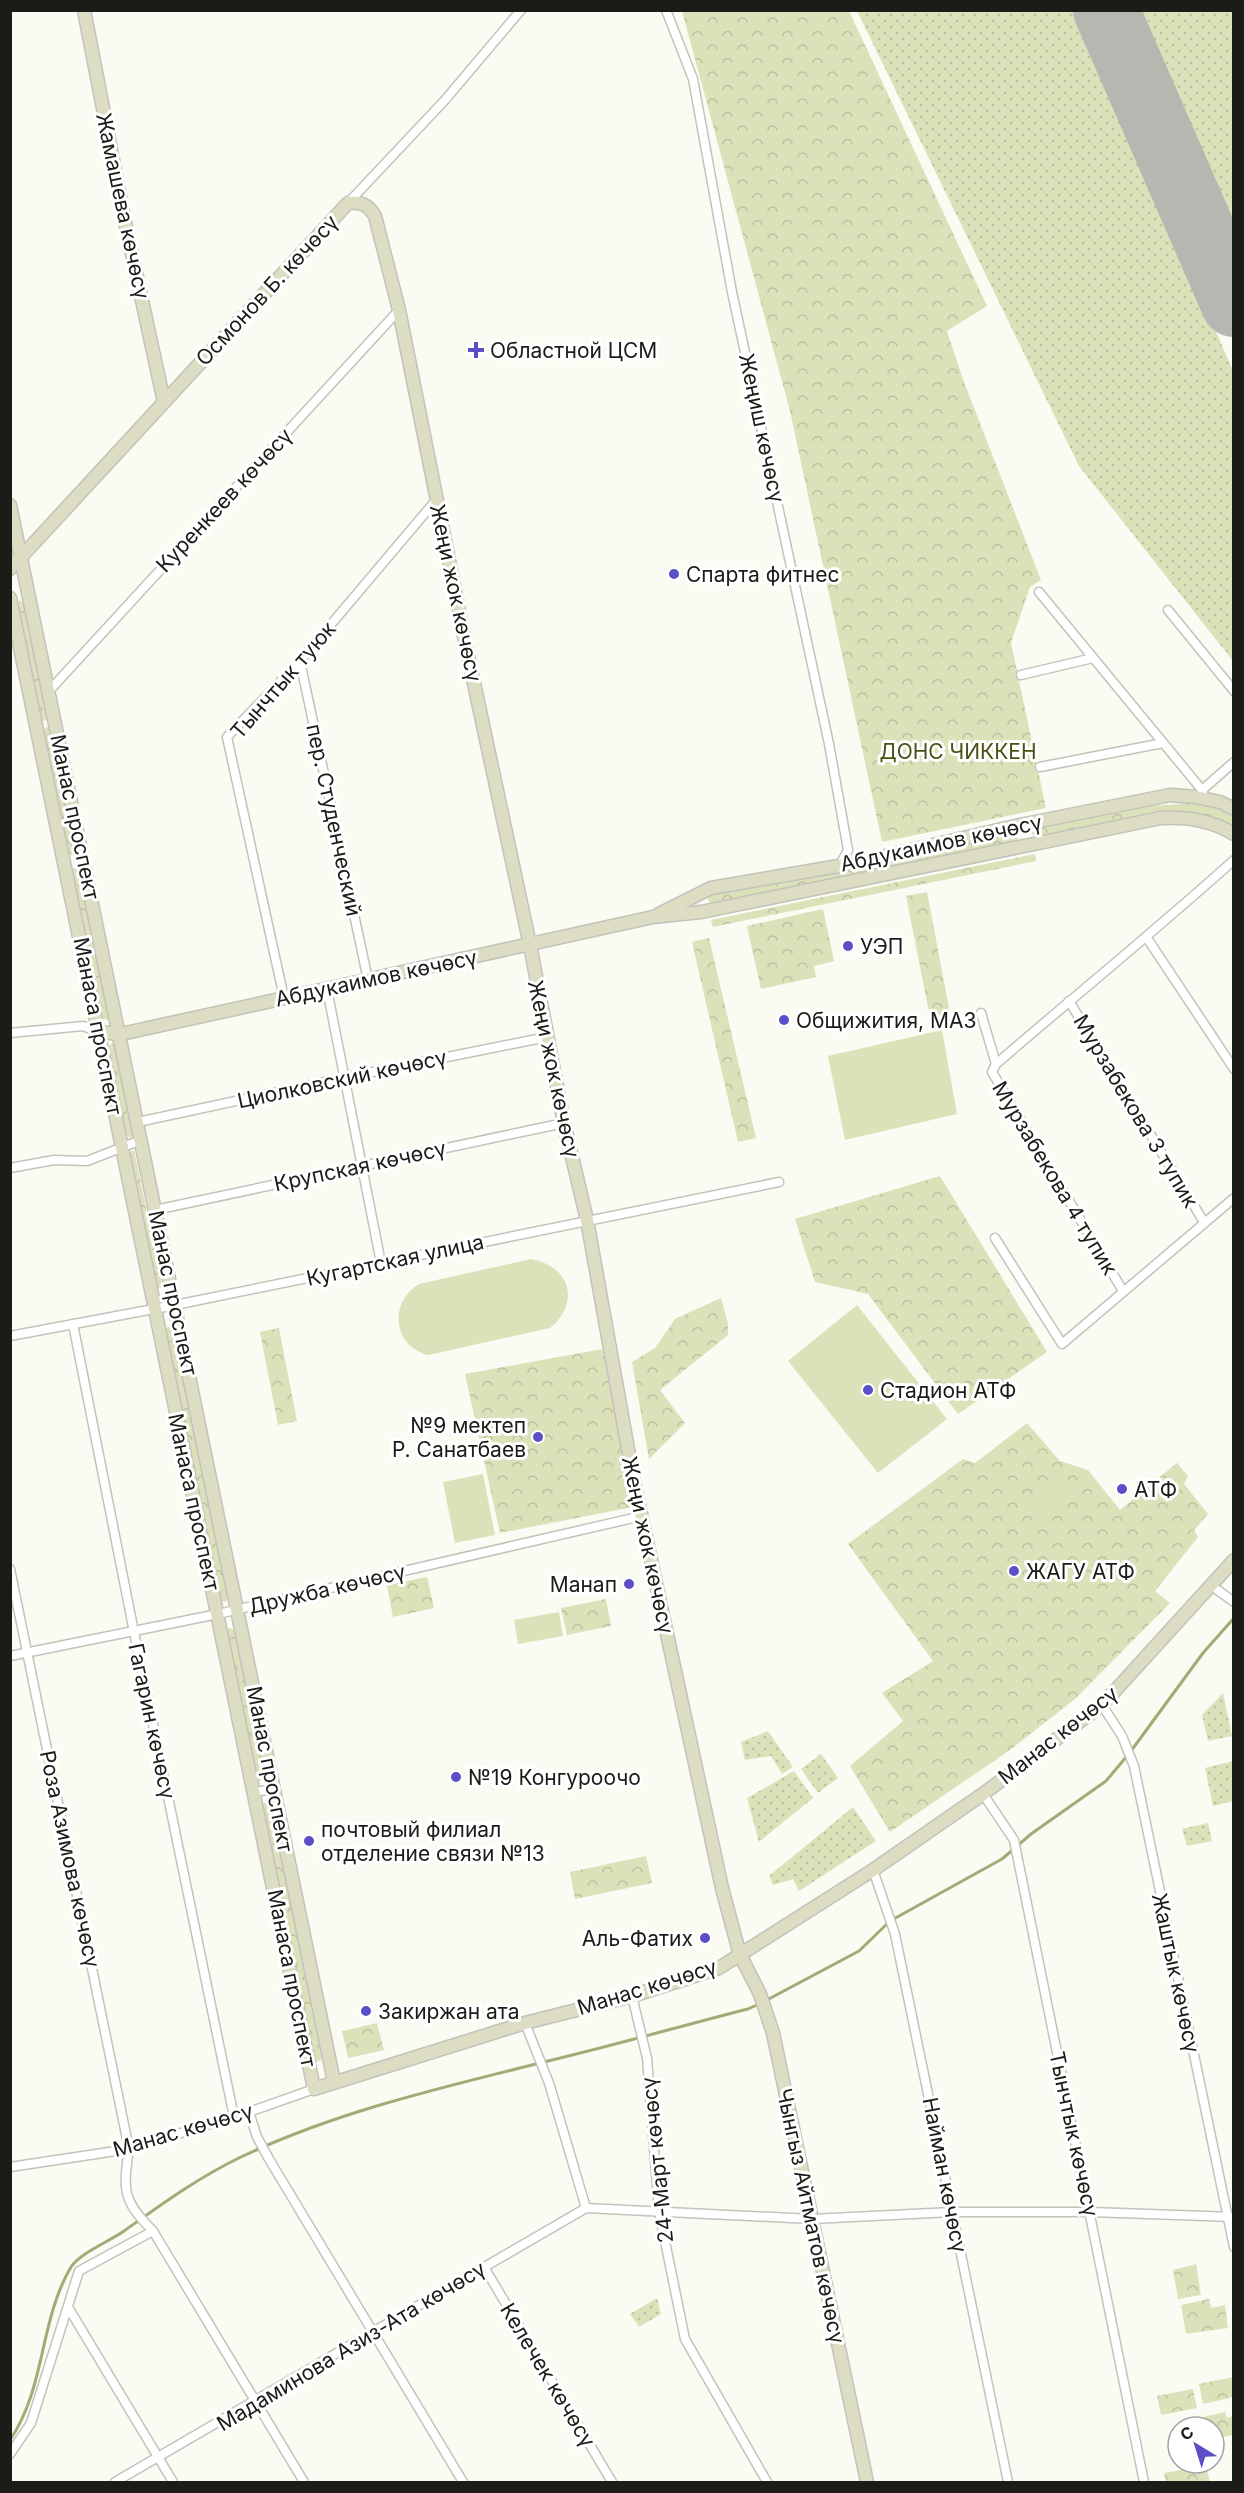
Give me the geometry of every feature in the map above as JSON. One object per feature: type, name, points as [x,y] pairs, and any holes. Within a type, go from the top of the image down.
[{"type":"main road","name":"Жамашева көчөсү","points":[[84,10],[125,222],[164,402]]},
{"type":"main road","name":"Жеңи жок көчөсү","points":[[348,203],[360,202],[370,208],[375,216],[399,310],[530,945],[564,1123],[586,1220],[642,1516],[729,1919],[740,1954]]},
{"type":"main road","name":"Осмонов Б. көчөсү","points":[[10,569],[348,203]]},
{"type":"main road","name":"Манас проспект","points":[[10,505],[121,1034],[334,2082]]},
{"type":"main road","name":"Манаса проспект","points":[[10,598],[314,2089]]},
{"type":"main road","points":[[37,726],[56,723]]},
{"type":"main road","name":"Абдукаимов көчөсү","points":[[653,917],[711,888],[866,860],[1020,825],[1170,795],[1204,795],[1233,809]]},
{"type":"main road","name":"Абдукаимов көчөсү","points":[[99,1032],[121,1034],[653,917],[701,912],[1161,818],[1184,817],[1204,821],[1233,834]]},
{"type":"main road","points":[[1020,825],[1025,845]]},
{"type":"main road","points":[[64,862],[84,858]]},
{"type":"main road","name":"Манас көчөсү","points":[[314,2089],[525,2023],[632,1996],[719,1968],[873,1870],[983,1794],[1102,1705],[1212,1586],[1233,1560]]},
{"type":"main road","name":"Чынгыз Айтматов көчөсү","points":[[740,1954],[766,2010],[867,2482]]},
{"type":"street","name":"Осмонов Б. көчөсү","points":[[348,203],[445,100],[521,10]]},
{"type":"street","name":"Жеңиш көчөсү","points":[[666,10],[693,79],[732,292],[829,744],[848,850]]},
{"type":"street","name":"Куренкеев көчөсү","points":[[49,691],[399,310]]},
{"type":"street","name":"Тынчтык туюк","points":[[284,998],[227,737],[300,661],[437,499]]},
{"type":"street","points":[[1039,592],[1204,795],[1233,764]]},
{"type":"street","points":[[1168,610],[1233,692]]},
{"type":"street","points":[[1022,675],[1093,658]]},
{"type":"street","name":"пер. Студенческий","points":[[300,661],[368,980]]},
{"type":"street","points":[[1040,767],[1163,743]]},
{"type":"street","points":[[840,865],[848,850],[866,860]]},
{"type":"street","points":[[981,1013],[996,1064],[1147,938],[1233,860]]},
{"type":"street","points":[[1147,938],[1233,1069]]},
{"type":"street","points":[[327,989],[381,1263]]},
{"type":"street","name":"Мурзабекова 3 тупик","points":[[1069,1001],[1204,1222]]},
{"type":"street","points":[[10,1033],[83,1026],[99,1032]]},
{"type":"street","name":"Циолковский көчөсү","points":[[138,1122],[343,1077],[547,1037]]},
{"type":"street","name":"Мурзабекова 4 тупик","points":[[996,1064],[992,1072],[998,1083],[1123,1291]]},
{"type":"street","name":"Крупская көчөсү","points":[[155,1210],[564,1123]]},
{"type":"street","points":[[10,1168],[54,1160],[87,1161],[141,1140]]},
{"type":"street","name":"Кугартская улица","points":[[10,1336],[175,1305],[779,1182]]},
{"type":"street","points":[[995,1238],[1062,1344],[1233,1198]]},
{"type":"street","name":"Гагарин көчөсү","points":[[73,1324],[234,2117]]},
{"type":"street","name":"Дружба көчөсү","points":[[10,1656],[238,1610],[642,1516]]},
{"type":"street","name":"Роза Азимова көчөсү","points":[[10,1569],[129,2149],[125,2187],[130,2205],[150,2228]]},
{"type":"street","points":[[1212,1586],[1233,1602]]},
{"type":"street","name":"Жаштык көчөсү","points":[[1102,1705],[1122,1736],[1134,1766],[1231,2217],[1233,2247]]},
{"type":"street","points":[[254,1792],[274,1788]]},
{"type":"street","name":"Тынчтык көчөсү","points":[[983,1794],[1014,1840],[1144,2482]]},
{"type":"street","name":"Найман көчөсү","points":[[873,1870],[895,1934],[1008,2482]]},
{"type":"street","name":"24-Март көчөсү","points":[[632,1996],[647,2058],[659,2212],[686,2338],[767,2482]]},
{"type":"street","points":[[525,2023],[549,2083],[586,2208],[812,2219],[952,2212],[1091,2212],[1231,2217]]},
{"type":"street","name":"Манас көчөсү","points":[[10,2168],[129,2149],[234,2117],[314,2089]]},
{"type":"street","points":[[249,2112],[257,2137],[269,2159],[463,2482]]},
{"type":"street","name":"Мадаминова Азиз-Ата көчөсү","points":[[115,2482],[255,2403],[484,2266],[586,2208]]},
{"type":"street","points":[[10,2454],[31,2423],[79,2271],[150,2228],[304,2482]]},
{"type":"street","name":"Келечек көчөсү","points":[[484,2266],[612,2482]]},
{"type":"street","points":[[68,2307],[173,2482]]},
{"type":"green space","name":"ДОНС ЧИККЕН","points":[[682,11],[849,11],[987,306],[947,331],[964,382],[1041,580],[1030,587],[1011,643],[1046,808],[882,842],[790,411]]},
{"type":"green space","points":[[857,11],[1078,11],[1233,371],[1233,661],[1079,466]]},
{"type":"green space","points":[[1135,11],[1233,11],[1233,237]]},
{"type":"green space","points":[[20,600],[24,604],[47,718],[44,721],[40,720],[17,606]]},
{"type":"green space","points":[[46,727],[50,728],[76,853],[74,856],[68,854],[44,731]]},
{"type":"green space","points":[[1190,803],[1216,808],[1233,817],[1233,828],[1200,813],[1180,811],[1038,837],[1030,833],[1036,827],[1152,806]]},
{"type":"green space","points":[[1014,833],[1018,837],[1016,842],[712,904],[708,900],[710,895]]},
{"type":"green space","points":[[1035,854],[1036,861],[713,927],[711,920]]},
{"type":"green space","points":[[78,866],[110,1018],[107,1020],[103,1018],[72,869]]},
{"type":"green space","points":[[927,892],[950,1013],[930,1017],[906,896]]},
{"type":"green space","points":[[823,909],[834,961],[814,966],[816,977],[761,989],[747,926]]},
{"type":"green space","points":[[709,938],[756,1138],[738,1142],[692,942]]},
{"type":"green space","points":[[942,1030],[957,1114],[845,1140],[828,1056]]},
{"type":"green space","points":[[113,1043],[116,1045],[134,1135],[130,1138],[127,1135],[108,1047]]},
{"type":"green space","points":[[134,1150],[162,1285],[160,1288],[155,1287],[128,1153]]},
{"type":"green space","points":[[940,1176],[1047,1352],[958,1414],[868,1294],[815,1282],[795,1219]]},
{"type":"green space","points":[[531,1259],[555,1269],[567,1286],[566,1307],[560,1318],[550,1328],[428,1355],[407,1343],[399,1323],[399,1312],[409,1292],[419,1284]]},
{"type":"green space","points":[[721,1298],[728,1324],[728,1335],[660,1390],[685,1423],[649,1459],[632,1362],[655,1348],[675,1319]]},
{"type":"green space","name":"Стадион АТФ","points":[[857,1305],[947,1419],[878,1473],[788,1361]]},
{"type":"green space","points":[[172,1326],[229,1598],[225,1602],[220,1600],[165,1328]]},
{"type":"green space","points":[[279,1328],[297,1421],[278,1425],[260,1332]]},
{"type":"green space","points":[[602,1349],[638,1506],[500,1533],[465,1374]]},
{"type":"green space","points":[[1027,1423],[1060,1461],[1088,1470],[1120,1510],[1177,1463],[1188,1476],[1184,1484],[1208,1514],[1194,1530],[1198,1537],[1155,1591],[1170,1603],[1075,1699],[1010,1750],[890,1832],[850,1766],[903,1721],[882,1693],[933,1661],[848,1544],[963,1459],[975,1463]]},
{"type":"green space","points":[[483,1474],[495,1535],[455,1543],[443,1482]]},
{"type":"green space","points":[[1057,1480],[1068,1493],[1038,1517],[1027,1504]]},
{"type":"green space","points":[[427,1577],[434,1608],[393,1617],[387,1585]]},
{"type":"green space","points":[[606,1599],[611,1626],[567,1635],[561,1608]]},
{"type":"green space","points":[[559,1612],[563,1636],[518,1644],[514,1620]]},
{"type":"green space","points":[[229,1628],[235,1630],[264,1779],[261,1781],[256,1780],[226,1631]]},
{"type":"green space","points":[[1223,1693],[1232,1736],[1208,1741],[1202,1715]]},
{"type":"green space","points":[[768,1731],[793,1767],[782,1774],[771,1756],[745,1760],[741,1742]]},
{"type":"green space","points":[[821,1754],[838,1778],[818,1793],[801,1769]]},
{"type":"green space","points":[[1233,1761],[1233,1801],[1213,1806],[1205,1768]]},
{"type":"green space","points":[[794,1771],[813,1798],[759,1842],[747,1798]]},
{"type":"green space","points":[[265,1802],[270,1804],[322,2059],[317,2062],[314,2061],[262,1806]]},
{"type":"green space","points":[[853,1807],[876,1841],[799,1891],[793,1879],[773,1885],[769,1876]]},
{"type":"green space","points":[[1208,1823],[1212,1841],[1187,1846],[1182,1829]]},
{"type":"green space","points":[[646,1856],[652,1883],[575,1899],[570,1872]]},
{"type":"green space","points":[[377,2023],[384,2050],[348,2058],[342,2031]]},
{"type":"green space","points":[[1196,2264],[1201,2295],[1178,2299],[1173,2270]]},
{"type":"green space","points":[[657,2298],[661,2314],[639,2327],[630,2314]]},
{"type":"green space","points":[[1209,2299],[1211,2308],[1225,2305],[1228,2328],[1186,2334],[1181,2305]]},
{"type":"green space","points":[[1233,2377],[1233,2397],[1203,2404],[1199,2384]]},
{"type":"green space","points":[[1193,2389],[1197,2408],[1161,2415],[1157,2396]]},
{"type":"green space","points":[[1226,2415],[1227,2418],[1233,2416],[1233,2435],[1226,2436]]},
{"type":"green space","points":[[1164,2473],[1166,2475],[1208,2475],[1210,2482],[1166,2482]]},
{"type":"waterway","points":[[1131,1751],[1203,1653],[1234,1618]]},
{"type":"waterway","points":[[765,2001],[859,1951],[890,1921],[1002,1859],[1031,1834],[1106,1781],[1127,1756]]},
{"type":"waterway","points":[[10,2440],[22,2420],[30,2398],[53,2309],[71,2267],[88,2252],[118,2235],[210,2173],[278,2141],[353,2113],[748,2009],[759,2004]]},
{"type":"runway","points":[[1106,10],[1234,304]]},
{"type":"place","name":"Областной ЦСМ","points":[[476,350]]},
{"type":"place","name":"Спарта фитнес","points":[[674,574]]},
{"type":"place","name":"УЭП","points":[[848,946]]},
{"type":"place","name":"Общижития, МАЗ","points":[[784,1020]]},
{"type":"place","name":"Стадион АТФ","points":[[868,1390]]},
{"type":"place","name":"№9 мектеп Р. Санатбаев","points":[[538,1437]]},
{"type":"place","name":"АТФ","points":[[1122,1489]]},
{"type":"place","name":"ЖАГУ АТФ","points":[[1014,1571]]},
{"type":"place","name":"Манап","points":[[629,1584]]},
{"type":"place","name":"№19 Конгуроочо","points":[[456,1777]]},
{"type":"place","name":"почтовый филиал отделение связи №13","points":[[309,1841]]},
{"type":"place","name":"Аль-Фатих","points":[[705,1938]]},
{"type":"place","name":"Закиржан ата","points":[[366,2011]]}]
